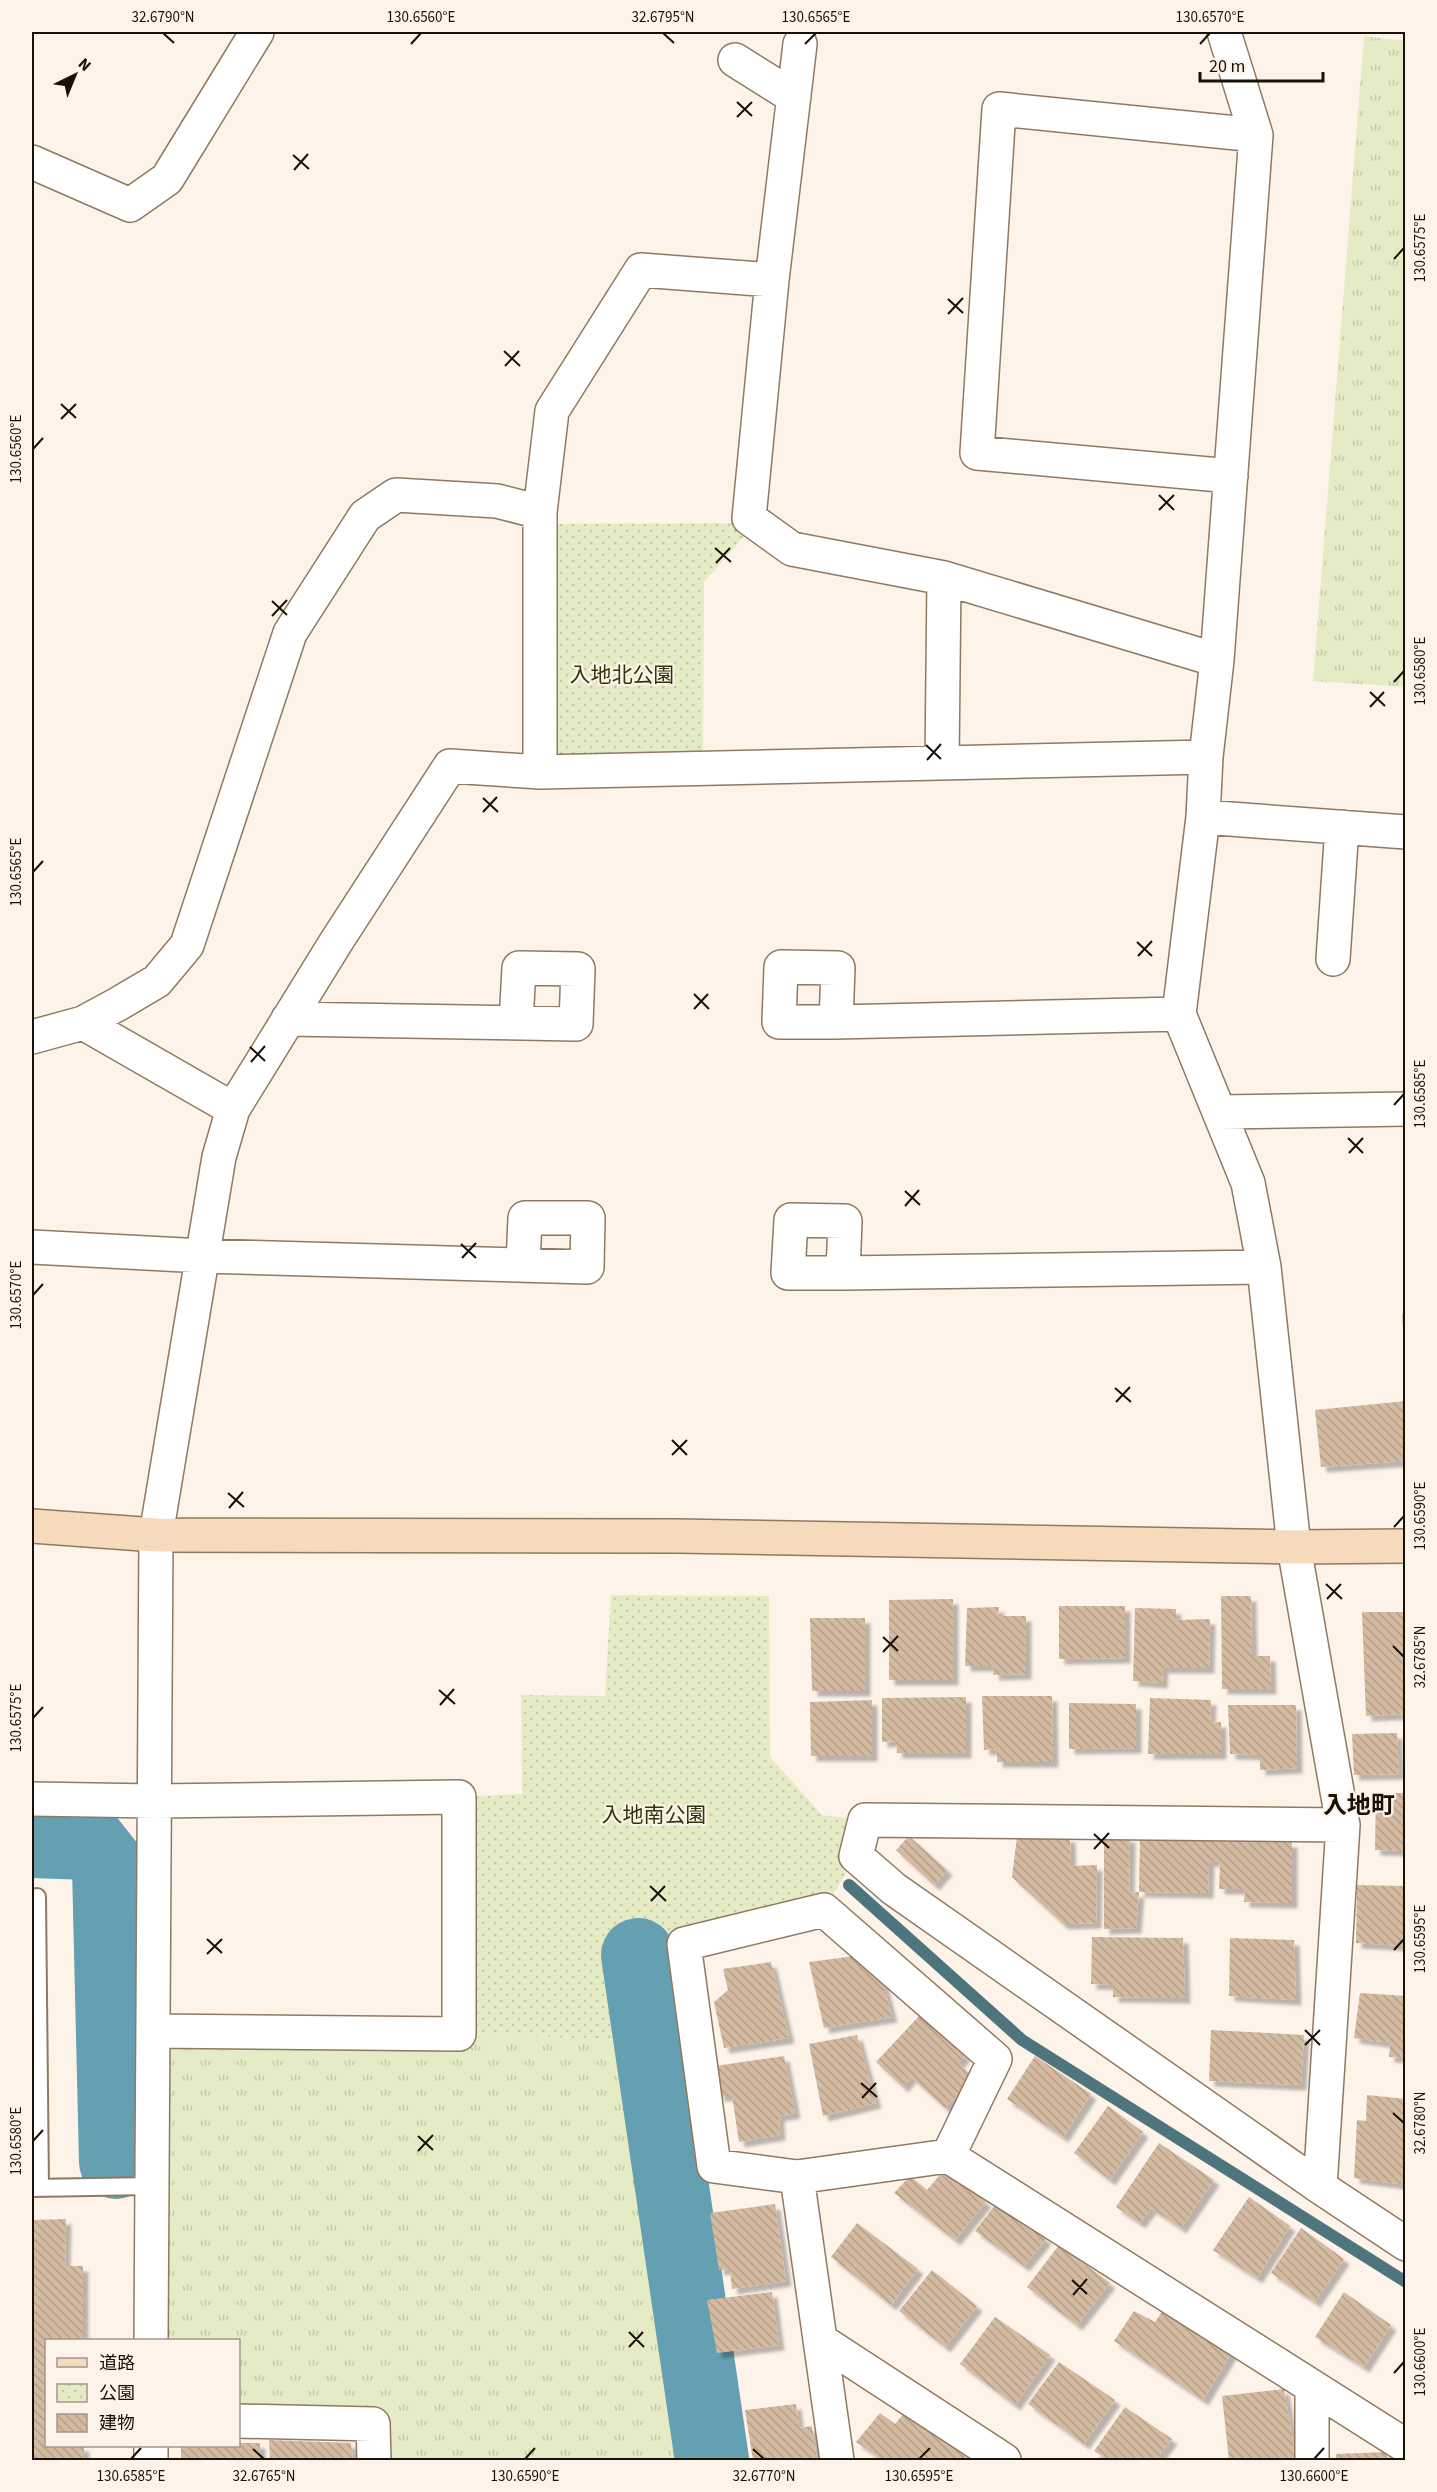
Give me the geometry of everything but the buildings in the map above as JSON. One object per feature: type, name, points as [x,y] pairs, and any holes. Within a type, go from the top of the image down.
[{"type":"street","points":[[32,162],[130,205],[167,179],[257,32]]},
{"type":"street","points":[[1224,32],[1256,135],[1217,660],[1206,757],[1203,817],[1179,1014],[1248,1183],[1264,1267],[1294,1546],[1343,1826],[1320,2187]]},
{"type":"street","points":[[800,44],[772,280],[749,518],[792,549],[944,578],[1217,660]]},
{"type":"street","points":[[735,60],[794,97]]},
{"type":"street","points":[[1231,476],[976,453],[999,109],[1256,135]]},
{"type":"street","points":[[540,772],[540,512],[552,411],[642,270],[772,280]]},
{"type":"street","points":[[32,1037],[83,1023],[157,981],[187,945],[290,633],[365,516],[396,495],[497,501],[540,512]]},
{"type":"street","points":[[942,763],[944,578]]},
{"type":"street","points":[[151,2339],[156,1535],[219,1157],[233,1109],[450,766],[540,772],[1206,757]]},
{"type":"street","points":[[1203,817],[1406,832]]},
{"type":"street","points":[[1334,959],[1342,827]]},
{"type":"street","points":[[836,1022],[1179,1014]]},
{"type":"street","points":[[288,1019],[516,1023]]},
{"type":"street","points":[[83,1023],[233,1109]]},
{"type":"street","points":[[1220,1112],[1406,1109]]},
{"type":"street","points":[[32,1247],[202,1256],[523,1265]]},
{"type":"street","points":[[843,1273],[1264,1267]]},
{"type":"street","points":[[32,1526],[156,1535],[759,1537],[1406,1546]]},
{"type":"street","points":[[32,1799],[154,1801],[459,1797],[459,2034],[153,2031]]},
{"type":"street","points":[[1343,1826],[865,1820],[856,1856],[894,1890],[1320,2187],[1406,2244]]},
{"type":"street","points":[[948,2156],[995,2059],[824,1910],[684,1944],[714,2166],[797,2177],[948,2156],[1406,2446]]},
{"type":"street","points":[[797,2177],[837,2460]]},
{"type":"street","points":[[820,2340],[1004,2460]]},
{"type":"street","points":[[1312,2388],[1312,2460]]},
{"type":"street","points":[[240,2421],[373,2424],[374,2460]]},
{"type":"lane","points":[[38,1897],[36,2187],[152,2186]]},
{"type":"green space","points":[[1364,36],[1405,41],[1405,687],[1313,681]]},
{"type":"green space","name":"入地北公園","points":[[756,523],[704,582],[703,768],[540,772],[541,524]]},
{"type":"green space","name":"入地南公園","points":[[611,1595],[769,1596],[770,1757],[822,1815],[865,1820],[856,1856],[824,1910],[684,1944],[625,1944],[634,2040],[459,2034],[459,1797],[522,1794],[521,1695],[605,1696]]},
{"type":"green space","points":[[153,2031],[459,2034],[634,2040],[691,2460],[374,2460],[373,2424],[240,2421],[240,2339],[151,2339]]},
{"type":"waterway","points":[[32,1841],[90,1843],[109,1867],[116,2162]]},
{"type":"waterway","points":[[849,1885],[1022,2040],[1406,2282]]},
{"type":"waterway","points":[[638,1955],[712,2460]]},
{"type":"district","name":"入地町","points":[[1359,1805]]}]
